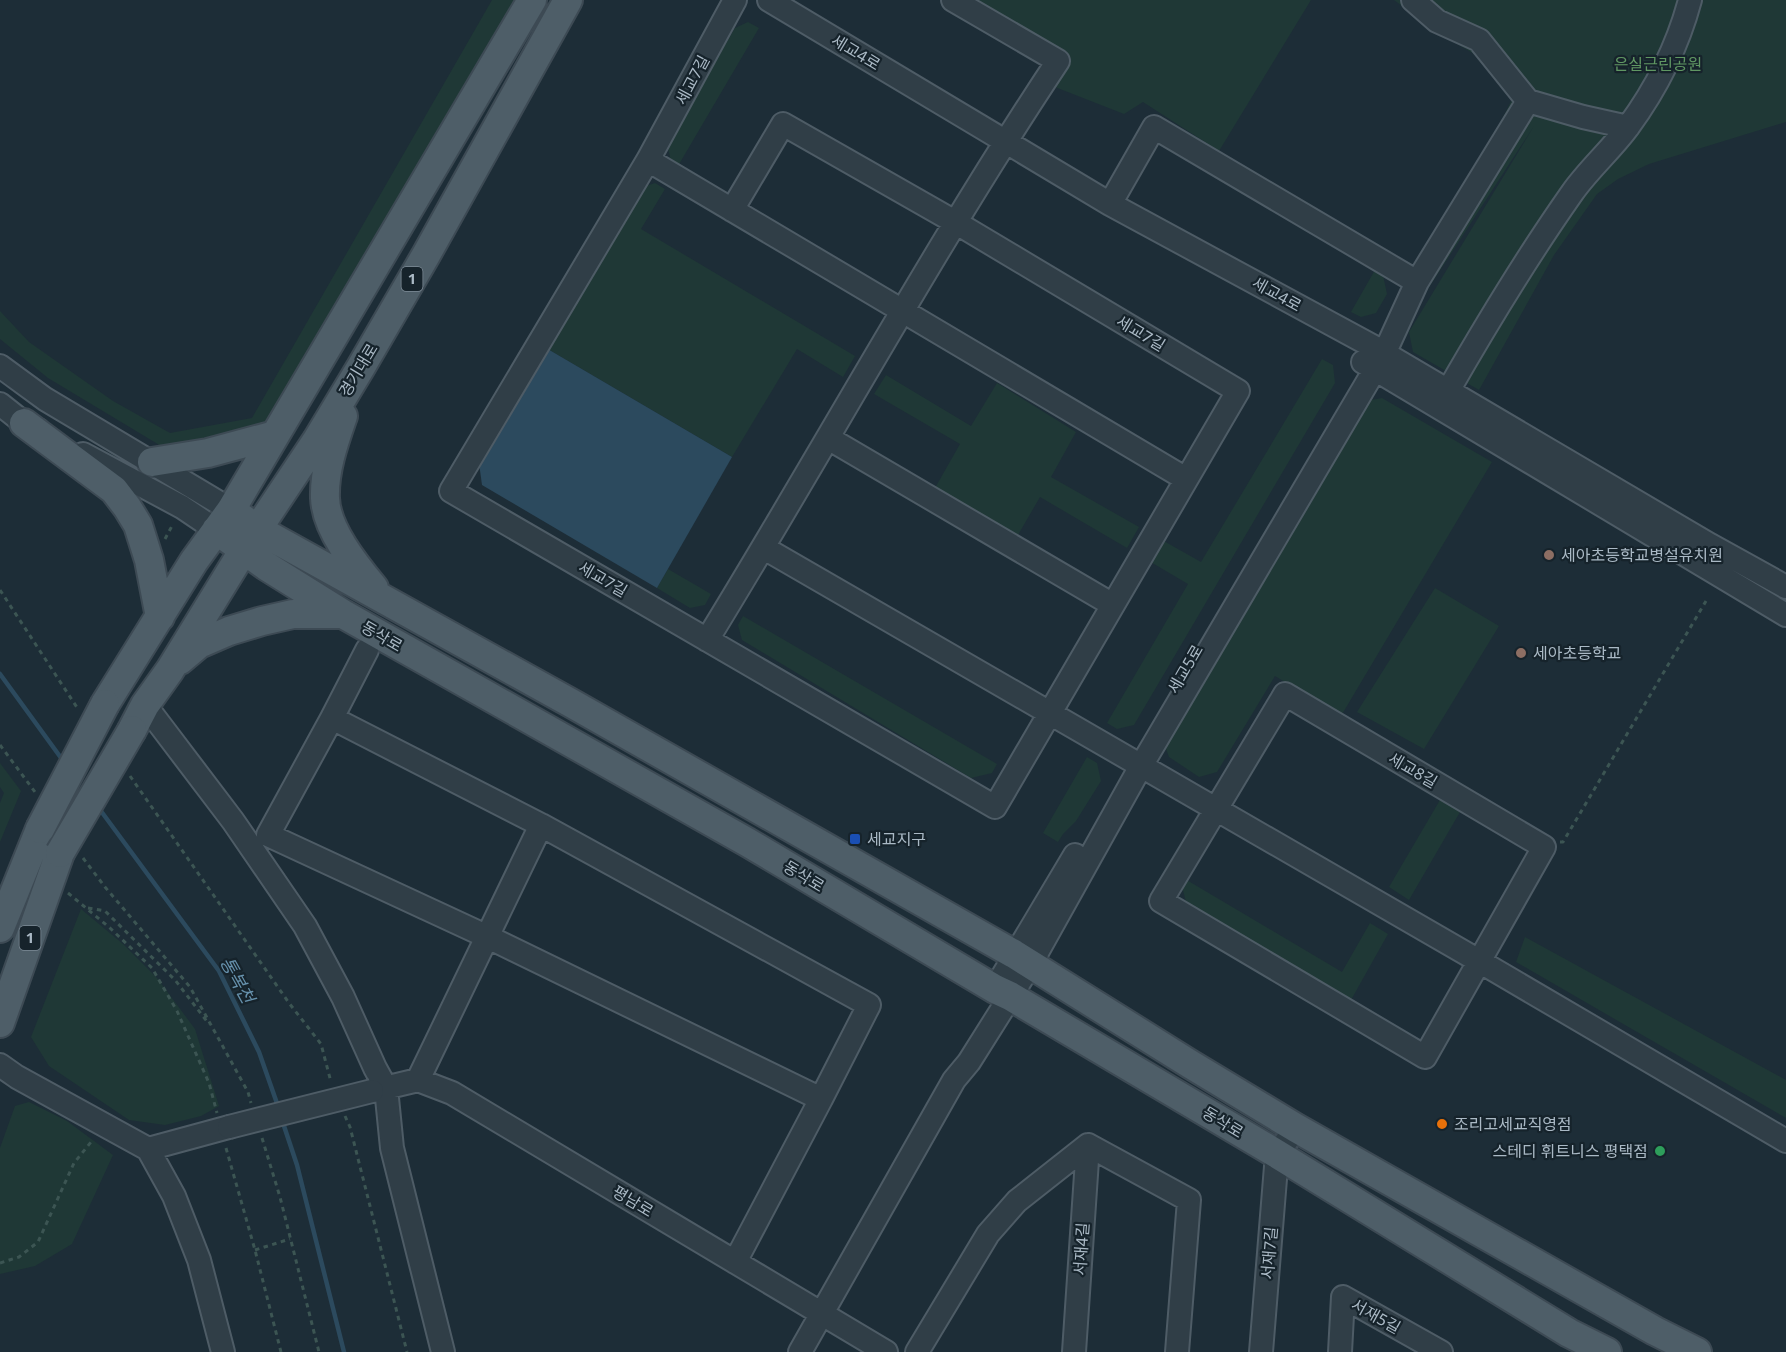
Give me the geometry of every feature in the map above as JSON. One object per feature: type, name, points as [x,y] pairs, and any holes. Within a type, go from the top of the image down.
[{"type":"main road","name":"1","points":[[0,928],[40,829],[94,709],[160,617],[223,520],[532,0]]},
{"type":"main road","name":"경기대로","points":[[63,860],[145,705],[170,670],[360,367],[426,255],[568,0]]},
{"type":"main road","points":[[360,367],[334,443],[327,475],[325,500],[332,523],[351,559],[383,599]]},
{"type":"main road","points":[[24,423],[114,490],[128,507],[138,525],[149,560],[160,617]]},
{"type":"main road","points":[[152,462],[208,453],[275,435]]},
{"type":"main road","points":[[223,520],[250,540]]},
{"type":"main road","name":"동삭로","points":[[250,540],[383,599],[571,703],[1022,960],[1296,1128],[1655,1331],[1697,1352]]},
{"type":"main road","name":"동삭로","points":[[250,540],[343,614],[747,842],[1277,1154],[1569,1333],[1607,1352]]},
{"type":"main road","points":[[170,670],[198,644],[229,631],[293,614],[343,614]]},
{"type":"main road","name":"1","points":[[0,1023],[63,860]]},
{"type":"street","name":"세교7길","points":[[732,210],[783,124],[955,222],[1238,391],[995,807],[451,491],[648,160],[735,0]]},
{"type":"street","name":"세교4로","points":[[769,0],[1373,358],[1786,615]]},
{"type":"street","points":[[707,640],[764,548],[955,222],[1058,61],[953,0]]},
{"type":"street","points":[[1413,0],[1437,21],[1479,40],[1528,101],[1628,127]]},
{"type":"street","points":[[1448,391],[1502,297],[1573,191],[1628,127],[1664,69],[1685,19],[1690,0]]},
{"type":"street","name":"세교5로","points":[[800,1352],[954,1080],[969,1062],[1002,992],[1417,282],[1528,101]]},
{"type":"street","points":[[1110,204],[1155,127],[1417,282]]},
{"type":"street","points":[[648,160],[1186,479]]},
{"type":"street","name":"세교4로","points":[[1373,358],[1448,391],[1786,587]]},
{"type":"street","points":[[0,366],[45,399],[152,462],[223,520]]},
{"type":"street","points":[[0,404],[24,423],[182,507],[223,520]]},
{"type":"street","points":[[828,438],[1113,605]]},
{"type":"street","points":[[764,548],[1786,1141]]},
{"type":"street","points":[[367,650],[268,835],[488,937],[820,1099]]},
{"type":"street","name":"세교8길","points":[[1285,694],[1544,847],[1425,1057],[1161,901],[1285,694]]},
{"type":"street","points":[[145,705],[233,821],[305,926],[343,997],[375,1068],[392,1148],[443,1352]]},
{"type":"street","points":[[332,718],[541,825],[869,1005],[735,1262]]},
{"type":"street","points":[[148,1149],[418,1080],[541,825]]},
{"type":"street","points":[[0,1065],[17,1077],[148,1149],[174,1196],[198,1260],[223,1352]]},
{"type":"street","name":"평남로","points":[[418,1080],[452,1093],[886,1352]]},
{"type":"street","points":[[1277,1154],[1296,1128]]},
{"type":"street","points":[[916,1352],[988,1234],[1017,1201],[1088,1145],[1189,1200],[1177,1352]]},
{"type":"street","name":"서재4길","points":[[1074,1352],[1088,1145]]},
{"type":"street","name":"서재7길","points":[[1261,1352],[1277,1154]]},
{"type":"street","name":"서재5길","points":[[1340,1352],[1343,1297],[1441,1352]]},
{"type":"path","points":[[0,590],[69,697],[94,709]]},
{"type":"path","points":[[1544,847],[1563,842],[1706,601]]},
{"type":"path","points":[[0,745],[35,793]]},
{"type":"path","points":[[130,776],[321,1044],[333,1085]]},
{"type":"path","points":[[63,860],[86,908],[152,968],[177,1011],[209,1083],[225,1129],[281,1352]]},
{"type":"path","points":[[63,860],[105,887],[190,987],[248,1092],[254,1113]]},
{"type":"path","points":[[86,908],[105,911],[175,980],[215,1032]]},
{"type":"path","points":[[341,1106],[350,1127],[407,1352]]},
{"type":"path","points":[[261,1134],[319,1352]]},
{"type":"path","points":[[0,1263],[19,1257],[38,1242],[74,1163],[91,1142]]},
{"type":"path","points":[[255,1250],[290,1239]]},
{"type":"green space","points":[[492,0],[517,0],[266,429],[171,452],[48,378],[0,339],[0,311],[29,342],[113,401],[170,433],[252,418]]},
{"type":"green space","points":[[977,0],[1311,0],[1219,151],[1143,102],[1124,114],[1055,87],[1069,54]]},
{"type":"green space","name":"은실근린공원","points":[[1394,0],[1786,0],[1786,122],[1649,164],[1618,179],[1597,194],[1554,255],[1479,390],[1413,352],[1409,332],[1534,126],[1396,338],[1512,99],[1479,57],[1431,28]]},
{"type":"green space","points":[[748,22],[759,28],[678,166],[671,161],[667,144],[735,28]]},
{"type":"green space","points":[[655,183],[665,189],[641,229],[855,356],[843,377],[797,349],[732,457],[546,348],[643,187]]},
{"type":"green space","points":[[1375,270],[1383,275],[1387,294],[1376,313],[1361,317],[1351,312]]},
{"type":"green space","points":[[1322,359],[1333,365],[1335,383],[1134,725],[1117,729],[1107,723],[1188,584],[1149,561],[1162,540],[1201,562]]},
{"type":"green space","points":[[886,375],[971,426],[997,383],[1076,432],[1051,477],[1139,527],[1127,548],[1040,497],[1018,535],[935,488],[960,444],[874,394]]},
{"type":"green space","points":[[1382,398],[1492,462],[1341,716],[1275,676],[1217,772],[1199,777],[1169,757],[1164,743],[1371,400]]},
{"type":"green space","points":[[668,569],[711,594],[705,605],[690,608],[657,588]]},
{"type":"green space","points":[[1435,588],[1499,626],[1424,749],[1357,712]]},
{"type":"green space","points":[[743,616],[997,764],[992,773],[971,778],[742,640],[738,625]]},
{"type":"green space","points":[[1087,757],[1097,763],[1101,781],[1076,821],[1058,842],[1043,833]]},
{"type":"green space","points":[[0,763],[21,791],[0,842],[0,803],[4,793],[0,787]]},
{"type":"green space","points":[[1440,800],[1460,812],[1409,900],[1389,887]]},
{"type":"green space","points":[[1185,879],[1342,972],[1370,923],[1388,934],[1351,1000],[1186,902],[1182,886]]},
{"type":"green space","points":[[81,909],[123,944],[157,978],[195,1029],[219,1106],[201,1116],[165,1125],[129,1120],[49,1066],[31,1037]]},
{"type":"green space","points":[[1525,937],[1786,1080],[1786,1118],[1516,962]]},
{"type":"green space","points":[[29,1102],[67,1121],[113,1155],[72,1244],[35,1266],[0,1274],[0,1148],[15,1106]]},
{"type":"water","points":[[546,348],[732,457],[657,588],[482,485],[479,463]]},
{"type":"waterway","name":"통복천","points":[[0,674],[64,762]]},
{"type":"waterway","name":"통복천","points":[[98,807],[219,971],[259,1052],[279,1109]]},
{"type":"waterway","name":"통복천","points":[[282,1120],[297,1165],[344,1352]]},
{"type":"place","name":"세아초등학교병설유치원","points":[[1549,555]]},
{"type":"place","name":"세아초등학교","points":[[1521,653]]},
{"type":"place","name":"세교지구","points":[[855,839]]},
{"type":"place","name":"조리고세교직영점","points":[[1442,1124]]},
{"type":"place","name":"스테디 휘트니스 평택점","points":[[1660,1151]]}]
